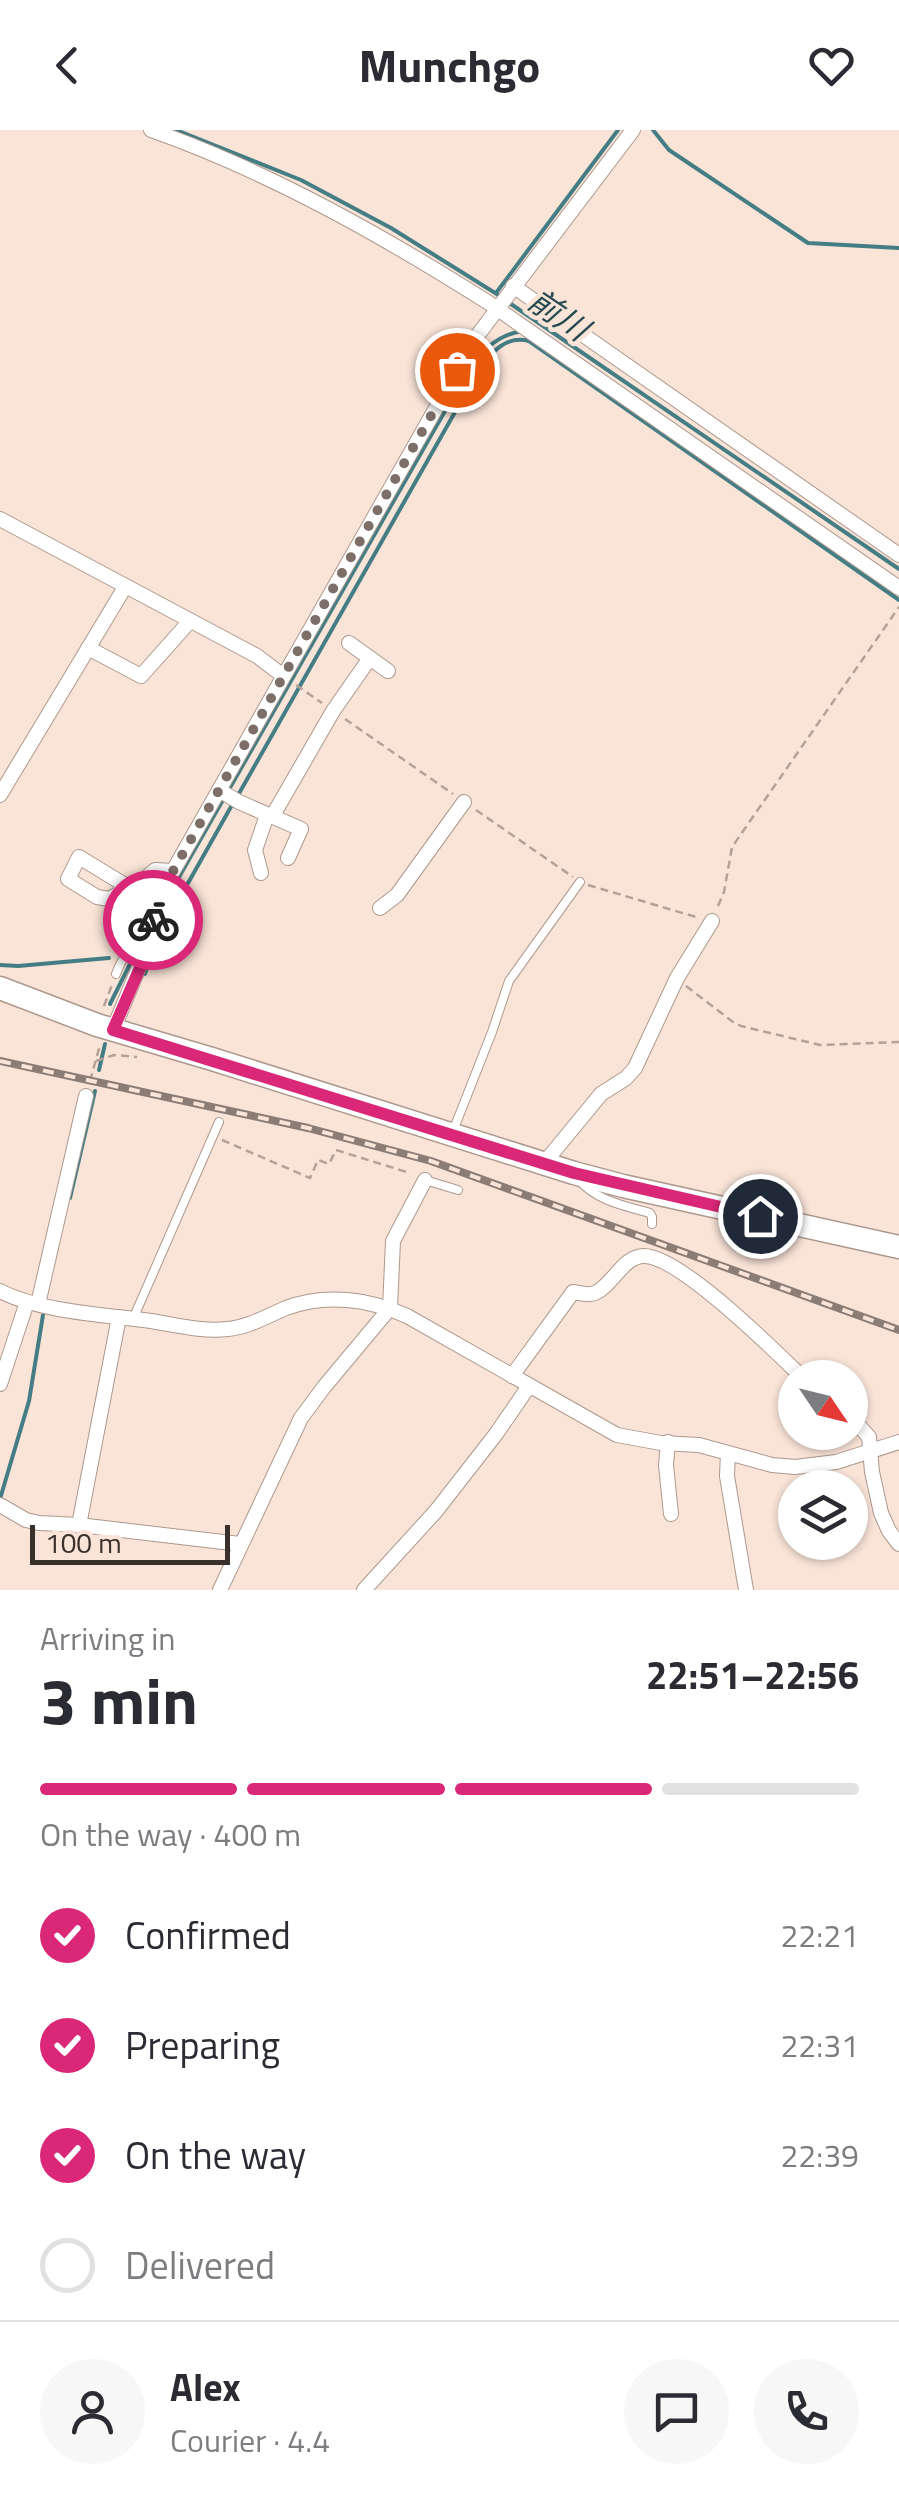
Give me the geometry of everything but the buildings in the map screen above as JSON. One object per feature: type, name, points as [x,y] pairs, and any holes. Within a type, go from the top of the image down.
[{"type":"highway","points":[[0,988],[106,1027],[574,1173],[899,1247]]},
{"type":"street","points":[[150,130],[227,161],[309,200],[439,271],[504,297],[899,555]]},
{"type":"street","points":[[106,1027],[146,947],[160,894],[477,336],[633,130]]},
{"type":"street","points":[[504,297],[520,326],[899,588]]},
{"type":"street","points":[[0,518],[257,656],[282,675]]},
{"type":"street","points":[[0,795],[125,587]]},
{"type":"street","points":[[88,648],[140,676],[190,621]]},
{"type":"street","points":[[349,643],[388,671]]},
{"type":"street","points":[[261,873],[255,850],[270,816],[333,710],[370,658]]},
{"type":"street","points":[[219,790],[301,829],[288,858]]},
{"type":"street","points":[[380,908],[397,896],[464,802]]},
{"type":"street","points":[[125,885],[138,885],[154,870],[173,871]]},
{"type":"street","points":[[546,1164],[601,1094],[635,1068],[677,978],[712,922]]},
{"type":"street","points":[[0,1384],[32,1303],[82,1103]]},
{"type":"street","points":[[220,1590],[301,1418],[390,1308],[393,1241],[425,1180]]},
{"type":"street","points":[[512,1376],[572,1292],[595,1292],[633,1259],[645,1256],[681,1273],[756,1332],[785,1360]]},
{"type":"street","points":[[0,1291],[32,1303],[221,1330],[291,1306],[358,1300],[390,1308],[617,1435],[699,1445],[794,1468],[836,1462],[899,1442]]},
{"type":"street","points":[[79,1525],[126,1318]]},
{"type":"street","points":[[364,1590],[436,1511],[528,1386]]},
{"type":"street","points":[[868,1436],[882,1513],[899,1544]]},
{"type":"street","points":[[668,1442],[670,1514]]},
{"type":"street","points":[[728,1453],[727,1476],[746,1590]]},
{"type":"street","points":[[0,1505],[39,1523],[240,1544]]},
{"type":"lane","points":[[451,1135],[509,981],[580,882]]},
{"type":"lane","points":[[116,974],[128,952],[146,947]]},
{"type":"lane","points":[[126,1318],[219,1122]]},
{"type":"lane","points":[[574,1173],[598,1196],[650,1213],[652,1224]]},
{"type":"lane","points":[[425,1180],[458,1190]]},
{"type":"lane","points":[[651,1248],[678,1266],[681,1273]]},
{"type":"path","points":[[282,675],[580,882],[712,922],[724,892],[732,847],[899,607]]},
{"type":"path","points":[[82,1103],[98,1060],[116,974]]},
{"type":"path","points":[[677,978],[741,1026],[820,1045],[899,1042]]},
{"type":"path","points":[[98,1060],[114,1055],[143,1056]]},
{"type":"path","points":[[213,1136],[310,1178],[318,1160],[329,1164],[336,1150],[425,1180]]},
{"type":"waterway","name":"前川","points":[[176,130],[301,180],[391,228],[500,296]]},
{"type":"waterway","points":[[496,293],[618,130]]},
{"type":"waterway","points":[[653,130],[669,150],[808,243],[899,248]]},
{"type":"waterway","name":"前川","points":[[508,302],[899,569]]},
{"type":"waterway","points":[[163,905],[465,376],[489,347],[522,331]]},
{"type":"waterway","points":[[237,797],[480,368],[495,351],[513,340],[529,341],[899,600]]},
{"type":"waterway","points":[[145,974],[156,940],[232,805]]},
{"type":"waterway","points":[[0,965],[109,958]]},
{"type":"waterway","points":[[110,1004],[133,958]]},
{"type":"waterway","points":[[99,1070],[105,1044]]},
{"type":"waterway","points":[[70,1198],[95,1091]]},
{"type":"waterway","points":[[0,1499],[29,1401],[43,1315]]},
{"type":"railway","points":[[0,1061],[308,1128],[431,1161],[899,1330]]},
{"type":"way so far","points":[[153,920],[160,894],[457,370]]},
{"type":"route","points":[[153,920],[140,968],[113,1030],[574,1173],[760,1216]]}]
